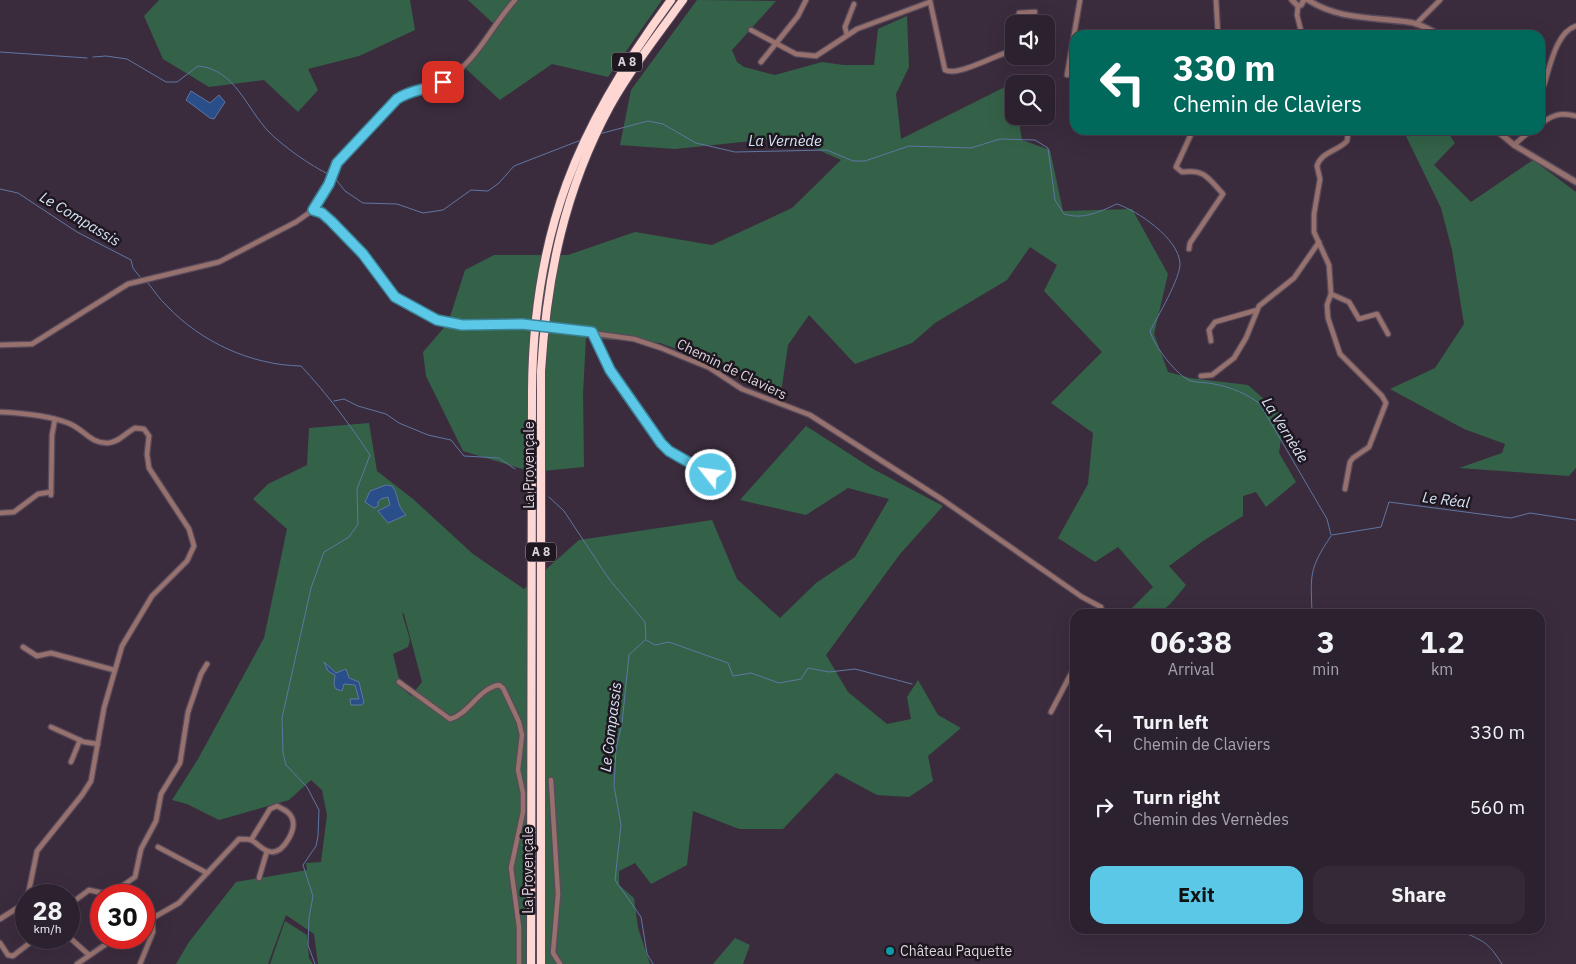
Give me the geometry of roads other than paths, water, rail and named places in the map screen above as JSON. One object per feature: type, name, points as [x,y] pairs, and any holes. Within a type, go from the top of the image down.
[{"type":"highway","name":"La Provençale","points":[[531,964],[532,370],[536,313],[545,256],[563,192],[579,151],[590,127],[625,65],[671,0]]},
{"type":"highway","name":"La Provençale","points":[[541,964],[541,380],[544,323],[563,224],[581,168],[590,147],[632,70],[683,0]]},
{"type":"street","points":[[0,345],[32,344],[128,284],[219,262],[290,226],[313,210],[337,163],[397,99],[407,93],[421,88],[433,87],[443,82],[470,62],[516,0]]},
{"type":"street","points":[[761,62],[798,16],[806,0]]},
{"type":"street","points":[[1075,30],[1080,0]]},
{"type":"street","points":[[1216,0],[1218,30]]},
{"type":"street","points":[[1292,0],[1361,19],[1416,24],[1429,30]]},
{"type":"street","points":[[1416,24],[1440,0]]},
{"type":"street","points":[[751,30],[802,56],[816,56],[847,35],[930,1],[945,70],[953,73],[966,70],[976,63],[1005,53]]},
{"type":"street","points":[[1301,30],[1297,15],[1303,3]]},
{"type":"street","points":[[847,35],[845,27],[854,4]]},
{"type":"street","points":[[1019,15],[1019,13],[1035,12]]},
{"type":"street","points":[[1545,82],[1561,39],[1566,31],[1576,26]]},
{"type":"street","points":[[1067,75],[1070,58]]},
{"type":"street","points":[[1545,120],[1554,114],[1562,113],[1576,116]]},
{"type":"street","points":[[1189,250],[1190,243],[1224,194],[1202,172],[1197,170],[1182,172],[1176,167],[1191,135]]},
{"type":"street","points":[[1345,489],[1350,462],[1352,458],[1369,447],[1386,403],[1382,396],[1344,360],[1335,345],[1326,313],[1331,294],[1328,265],[1314,232],[1314,214],[1320,179],[1317,166],[1322,157],[1336,150],[1347,141],[1348,135]]},
{"type":"street","points":[[1502,135],[1514,145],[1576,182]]},
{"type":"street","points":[[1514,145],[1525,135]]},
{"type":"street","name":"Chemin de Claviers","points":[[313,210],[322,213],[363,254],[395,297],[437,320],[462,325],[522,324],[634,339],[710,368],[742,389],[810,416],[943,500],[1082,597],[1101,606],[1101,609]]},
{"type":"street","points":[[1201,376],[1212,375],[1234,358],[1263,302],[1294,278],[1319,242]]},
{"type":"street","points":[[1331,294],[1349,302],[1360,319],[1377,314],[1388,334]]},
{"type":"street","points":[[1211,341],[1209,330],[1215,322],[1258,310]]},
{"type":"street","points":[[592,332],[610,370],[661,443],[669,451],[725,483]]},
{"type":"street","points":[[0,412],[55,419],[71,424],[92,440],[102,442],[119,440],[135,428],[144,429],[148,436],[147,454],[149,468],[174,505],[194,540],[194,546],[187,561],[163,584],[140,614],[122,646],[114,670],[93,773],[86,791],[37,851],[30,884]]},
{"type":"street","points":[[0,513],[14,512],[38,494],[51,494],[55,419]]},
{"type":"street","points":[[23,647],[37,656],[51,653],[114,670]]},
{"type":"street","points":[[80,897],[89,890],[106,894],[112,893],[135,877],[141,849],[156,821],[161,794],[180,763],[188,712],[201,674],[207,664]]},
{"type":"street","points":[[1051,712],[1070,676]]},
{"type":"street","points":[[399,682],[450,719],[458,715],[486,691],[499,685],[503,688],[519,722],[522,735],[518,770],[523,793],[523,812],[511,868],[519,927],[519,964]]},
{"type":"street","points":[[51,727],[80,740],[98,744]]},
{"type":"street","points":[[71,762],[80,740]]},
{"type":"street","points":[[551,780],[558,894],[553,953],[560,964]]},
{"type":"street","points":[[155,917],[179,903],[239,839],[251,840],[268,851],[275,852],[282,848],[293,829],[293,819],[287,811],[277,806],[270,809],[251,840]]},
{"type":"street","points":[[158,847],[207,873]]},
{"type":"street","points":[[259,878],[268,851]]},
{"type":"street","points":[[0,919],[15,909]]},
{"type":"street","points":[[0,942],[8,955],[12,956],[21,949]]},
{"type":"street","points":[[80,947],[89,956]]},
{"type":"street","points":[[76,964],[99,949]]},
{"type":"street","points":[[140,964],[147,949]]},
{"type":"water","points":[[191,91],[210,103],[219,95],[225,102],[214,119],[186,100]]},
{"type":"water","points":[[386,485],[392,486],[400,507],[406,515],[388,523],[378,511],[390,505],[388,497],[381,499],[378,502],[378,506],[374,508],[365,502],[370,491]]},
{"type":"water","points":[[324,662],[336,673],[346,669],[349,678],[359,682],[364,703],[361,705],[351,705],[350,699],[359,699],[355,685],[344,684],[342,691],[336,689],[334,685],[335,675],[328,671]]},
{"type":"waterway","name":"La Vernède","points":[[0,52],[87,58]]},
{"type":"waterway","name":"La Vernède","points":[[93,57],[106,56],[127,59],[166,82],[177,82],[198,66],[211,69],[231,82],[275,138],[306,161],[330,175]]},
{"type":"waterway","name":"La Vernède","points":[[599,134],[648,121],[663,124],[696,143],[735,152],[827,150],[853,161],[865,161],[909,146],[971,148],[1000,139],[1035,140],[1048,148],[1055,200],[1064,214],[1084,216],[1117,204],[1146,219],[1165,235],[1172,244],[1178,254],[1179,269],[1177,278],[1150,331],[1152,337],[1167,360],[1185,378],[1191,381],[1211,383],[1233,389],[1260,404],[1327,519],[1331,535]]},
{"type":"waterway","name":"La Vernède","points":[[334,177],[345,191],[363,203],[397,204],[423,213],[443,210],[471,190],[488,191],[499,183],[514,166],[581,140]]},
{"type":"waterway","name":"Le Compassis","points":[[0,189],[18,193],[77,232],[131,260],[133,268],[140,277]]},
{"type":"waterway","points":[[147,282],[161,300],[180,319],[211,341],[246,356],[282,365],[301,366],[337,409],[370,455],[357,489],[358,524],[349,537],[324,552],[311,588],[282,718],[283,753],[286,765],[307,787],[319,810],[316,846],[303,865],[313,896],[309,918],[308,945],[315,964]]},
{"type":"waterway","name":"Le Compassis","points":[[334,401],[344,399],[358,406],[386,414],[399,423],[428,435],[451,440],[464,456],[499,458],[515,469]]},
{"type":"waterway","name":"Le Compassis","points":[[549,497],[564,511],[609,579],[645,622],[646,639],[629,655],[622,723],[616,749],[614,786],[621,825],[615,880],[641,917],[647,954],[653,964]]},
{"type":"waterway","name":"Le Réal","points":[[1332,535],[1381,527],[1389,502],[1511,518],[1530,513],[1576,520]]},
{"type":"waterway","points":[[1312,609],[1312,573],[1318,557],[1331,536]]},
{"type":"waterway","name":"Le Compassis","points":[[646,640],[655,645],[669,642],[728,663],[733,676],[751,673],[779,683],[801,679],[808,668],[829,672],[855,669],[912,684]]},
{"type":"waterway","points":[[1468,934],[1487,945],[1502,964]]},
{"type":"place","name":"Château Paquette","points":[[890,951]]}]
